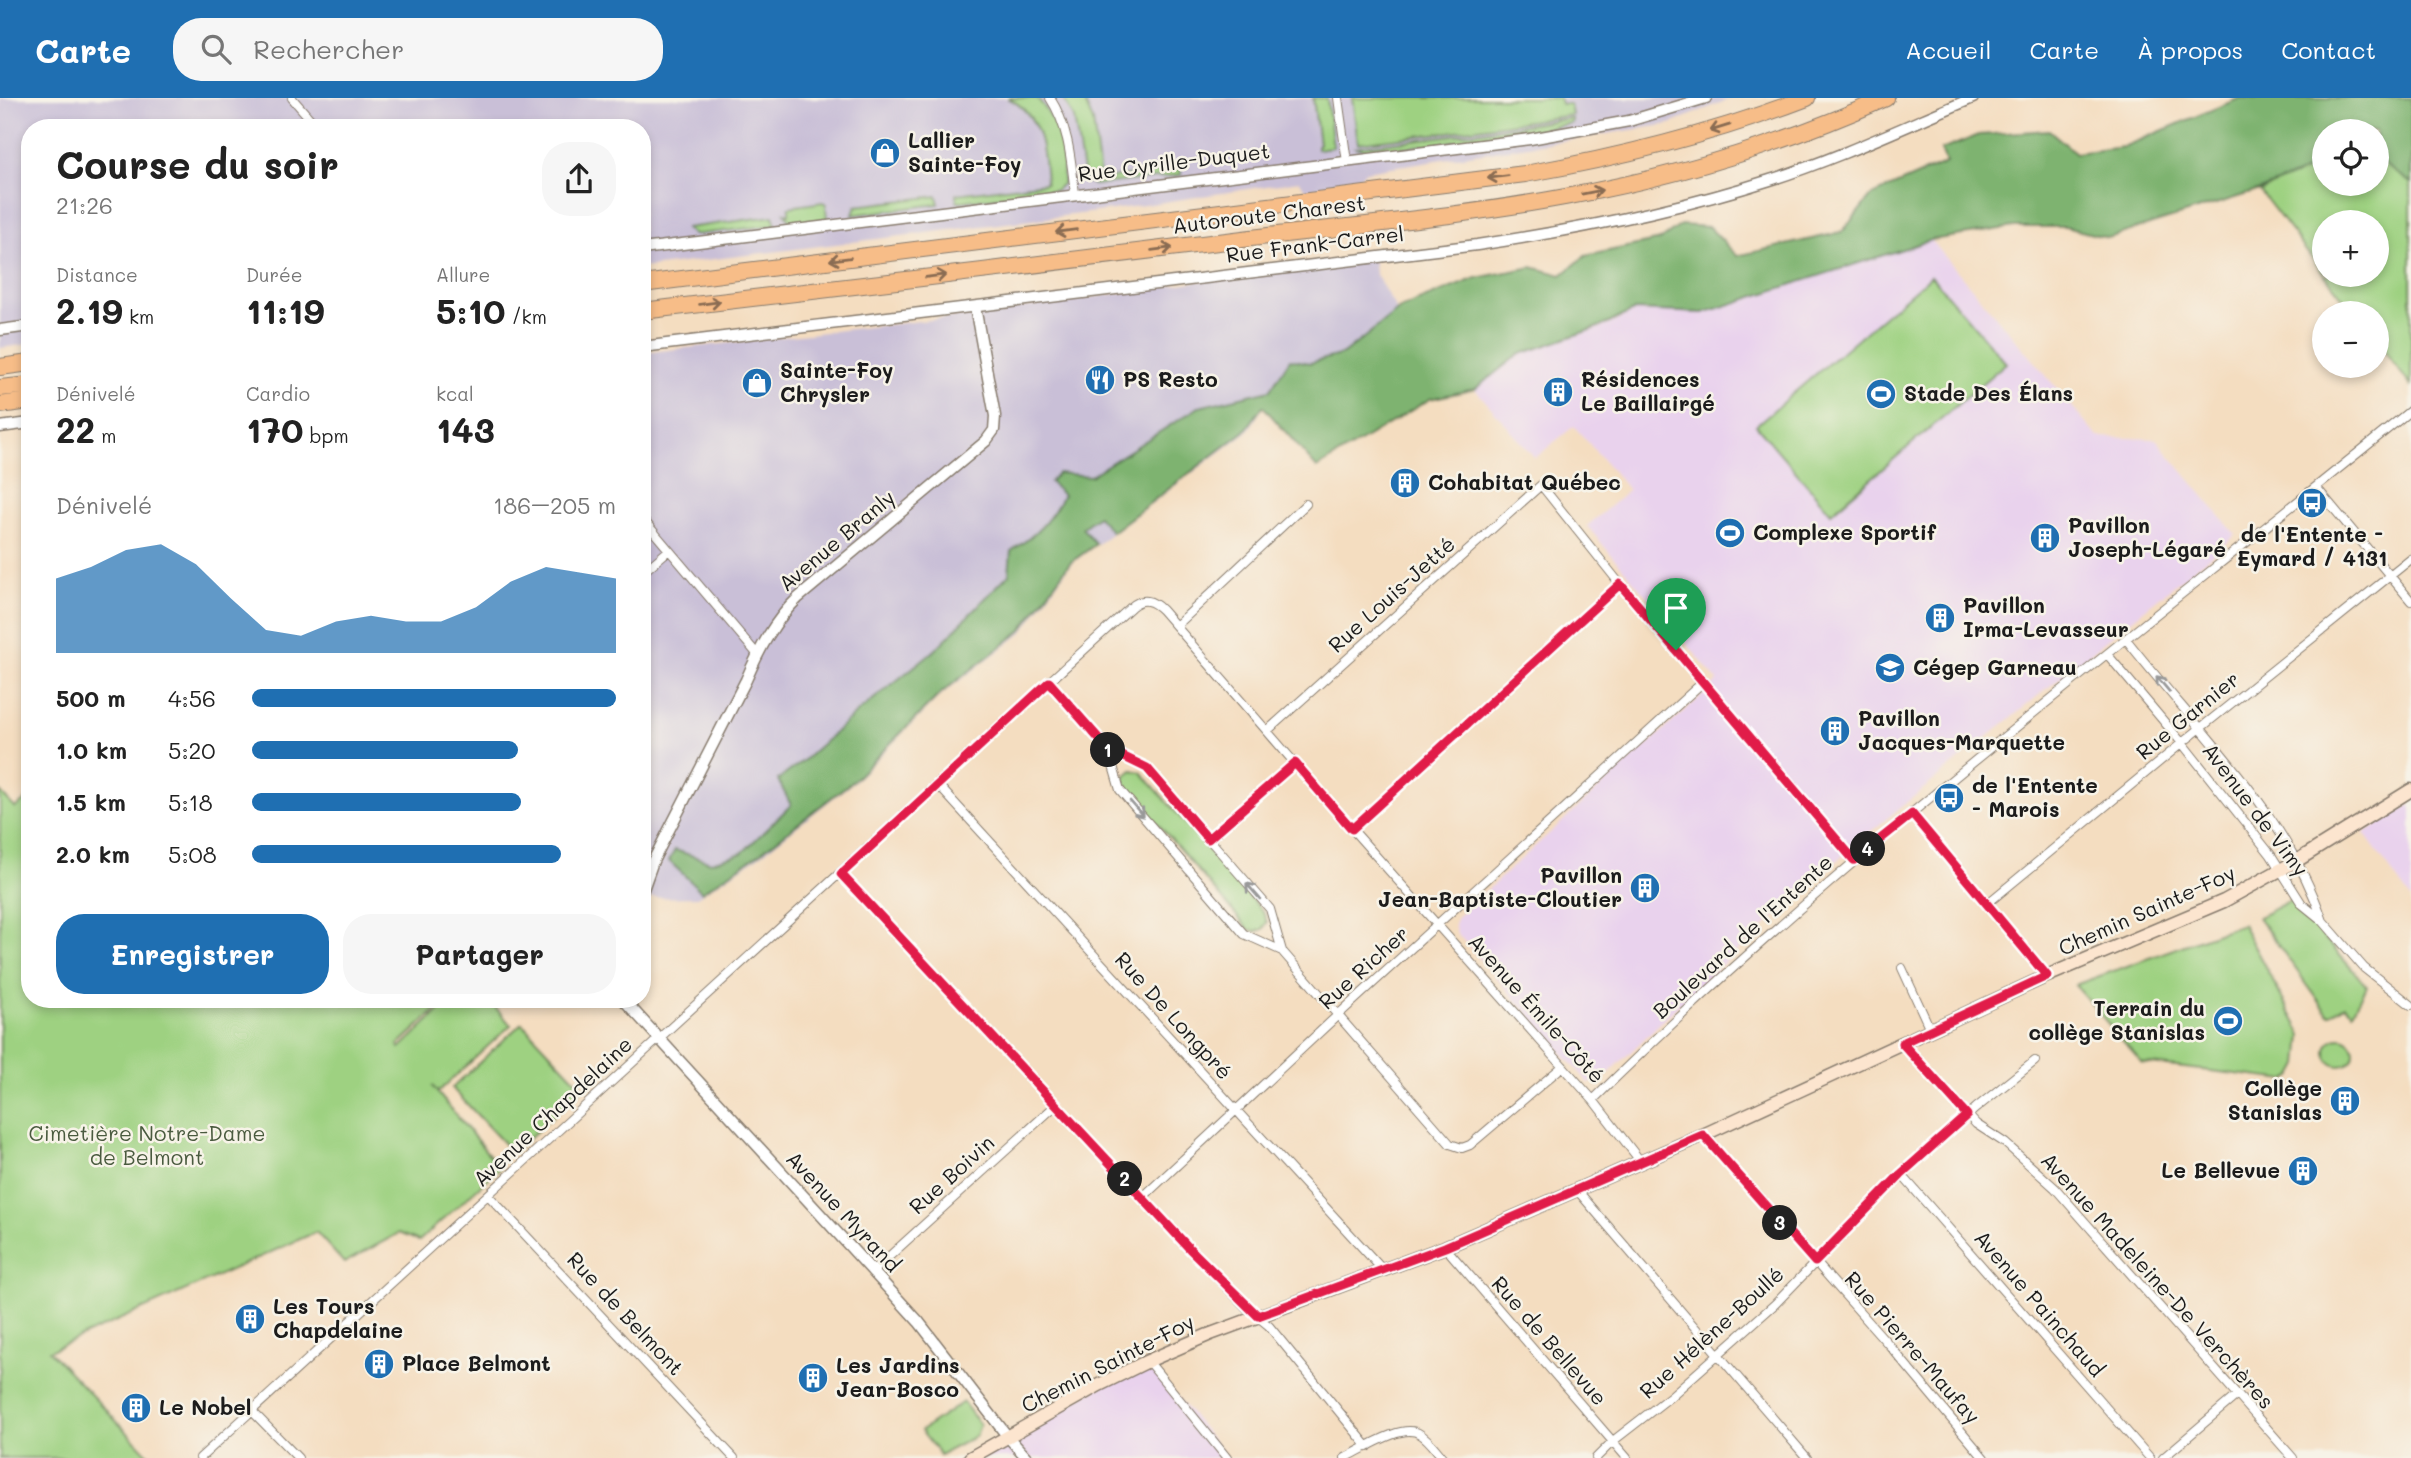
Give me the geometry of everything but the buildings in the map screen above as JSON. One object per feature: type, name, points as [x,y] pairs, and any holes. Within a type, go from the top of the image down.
[{"type":"highway","name":"Autoroute Charest","points":[[651,283],[1525,174],[1663,145],[1807,98]]},
{"type":"highway","name":"Autoroute Charest","points":[[651,310],[1563,198],[1648,179],[1744,152],[1818,127],[1886,98]]},
{"type":"highway","points":[[0,357],[21,355]]},
{"type":"highway","points":[[0,367],[21,364]]},
{"type":"highway","points":[[0,388],[21,385]]},
{"type":"highway","points":[[0,405],[21,402]]},
{"type":"main road","name":"Chemin Sainte-Foy","points":[[970,1458],[1099,1385],[1148,1361],[1258,1316],[1445,1247],[1703,1135],[2047,976],[2224,901],[2298,860],[2411,790]]},
{"type":"street","points":[[292,98],[310,119]]},
{"type":"street","points":[[1050,98],[1059,111],[1067,134],[1075,194]]},
{"type":"street","points":[[1338,98],[1347,162]]},
{"type":"street","name":"Rue Cyrille-Duquet","points":[[651,248],[1556,135],[1629,121],[1706,98]]},
{"type":"street","name":"Rue Frank-Carrel","points":[[651,346],[1477,245],[1602,225],[1772,179],[1860,146],[1973,98]]},
{"type":"street","name":"Avenue Branly","points":[[651,867],[757,654],[778,620],[798,598],[994,430],[995,416],[975,306]]},
{"type":"street","points":[[0,330],[21,327]]},
{"type":"street","name":"Boulevard de l'Entente","points":[[1594,1100],[1731,969],[1854,860],[2234,550],[2411,410]]},
{"type":"street","points":[[0,427],[21,424]]},
{"type":"street","name":"Rue Louis-Jetté","points":[[1267,731],[1541,485],[1620,584]]},
{"type":"street","points":[[2316,487],[2411,601]]},
{"type":"street","points":[[1176,626],[1306,503]]},
{"type":"street","points":[[651,529],[757,654]]},
{"type":"street","points":[[651,565],[669,550]]},
{"type":"street","name":"Rue Garnier","points":[[1988,903],[2411,559]]},
{"type":"street","points":[[1352,829],[1620,584],[1854,860]]},
{"type":"street","name":"Avenue Émile-Côté","points":[[1149,600],[1176,626],[1352,829],[1594,1100],[1641,1162]]},
{"type":"street","name":"Avenue Chapdelaine","points":[[200,1458],[1136,603],[1149,600]]},
{"type":"street","name":"Avenue de Vimy","points":[[2126,639],[2252,791],[2298,860],[2323,921]]},
{"type":"street","name":"Avenue de Vimy","points":[[2107,654],[2282,869],[2302,904],[2323,921],[2364,968],[2411,1005]]},
{"type":"street","points":[[1049,682],[1108,749],[1147,768],[1270,909],[1282,951]]},
{"type":"street","name":"Rue Richer","points":[[1143,1197],[1703,682]]},
{"type":"street","points":[[1108,749],[1120,790],[1244,934],[1282,951],[1450,1144],[1456,1147],[1470,1145],[1563,1066]]},
{"type":"street","points":[[1208,839],[1295,763]]},
{"type":"street","name":"Rue De Longpré","points":[[938,785],[1382,1269]]},
{"type":"street","points":[[1912,814],[2047,976]]},
{"type":"street","points":[[841,874],[1190,1249],[1269,1326],[1368,1447]]},
{"type":"street","points":[[1902,968],[1930,1029]]},
{"type":"street","name":"Avenue Myrand","points":[[631,1008],[919,1322],[1027,1458]]},
{"type":"street","name":"Avenue Madeleine-De Verchères","points":[[1902,1043],[1976,1124],[2006,1143],[2055,1188],[2292,1458]]},
{"type":"street","name":"Rue Hélène-Boullé","points":[[1596,1458],[1613,1441],[1718,1356],[1775,1304],[1901,1174],[1967,1115],[2035,1060]]},
{"type":"street","name":"Rue Boivin","points":[[872,1272],[1056,1105]]},
{"type":"street","name":"Rue Pierre-Maufay","points":[[1703,1135],[1984,1458]]},
{"type":"street","name":"Avenue Painchaud","points":[[1901,1174],[2150,1458]]},
{"type":"street","points":[[1577,1190],[1807,1458]]},
{"type":"street","name":"Rue de Belmont","points":[[488,1195],[734,1458]]},
{"type":"street","name":"Rue de Bellevue","points":[[1445,1247],[1627,1458]]},
{"type":"street","points":[[1148,1361],[1227,1458]]},
{"type":"street","points":[[2164,1458],[2237,1395]]},
{"type":"street","points":[[252,1411],[298,1458]]},
{"type":"street","points":[[1345,1458],[1401,1431],[1412,1430],[1424,1437],[1443,1458]]},
{"type":"shaded area","points":[[0,98],[1732,98],[1670,124],[1366,171],[1322,209],[1299,181],[1112,210],[651,267],[651,119],[21,119],[21,345],[0,348]]},
{"type":"shaded area","name":"Cégep Garneau","points":[[1931,240],[2098,437],[2156,439],[2236,535],[1858,842],[1695,989],[1601,1081],[1589,1083],[1456,932],[1454,924],[1457,917],[1718,681],[1587,526],[1629,490],[1574,426],[1535,458],[1475,389],[1518,355],[1608,325],[1635,311],[1703,313]]},
{"type":"shaded area","points":[[1373,255],[1375,273],[1397,311],[1414,352],[1263,408],[1247,432],[1071,564],[1022,633],[941,695],[855,781],[761,855],[697,897],[651,898],[651,352],[981,314]]},
{"type":"shaded area","points":[[2411,804],[2411,899],[2364,833]]},
{"type":"shaded area","points":[[1148,1361],[1227,1458],[970,1458]]},
{"type":"green space","points":[[1008,98],[1037,98],[1050,116],[1059,138],[1063,183],[1056,190],[957,202],[956,194],[1046,183],[1039,134],[1028,114]]},
{"type":"green space","points":[[1063,98],[1083,98],[1093,121],[1100,176],[1084,178],[1074,118]]},
{"type":"green space","points":[[1313,98],[1327,98],[1333,147],[1317,149],[1319,144]]},
{"type":"green space","points":[[1352,98],[1559,98],[1561,104],[1570,104],[1572,115],[1358,143]]},
{"type":"green space","points":[[2240,98],[2411,98],[2411,183],[2389,168],[2389,119],[2312,119],[2312,169],[2257,191],[2108,238],[2065,227],[2014,227],[1931,240],[1703,313],[1635,310],[1607,324],[1518,355],[1475,389],[1430,399],[1317,468],[1263,406],[1245,431],[1112,532],[1098,516],[1082,528],[1096,544],[1070,563],[1021,631],[940,694],[854,780],[759,854],[702,892],[669,861],[675,850],[711,862],[742,853],[791,805],[778,780],[936,649],[1009,574],[1011,551],[1042,527],[1063,495],[1050,482],[1058,473],[1090,476],[1199,407],[1270,390],[1290,359],[1310,363],[1343,354],[1401,308],[1476,278],[1532,267],[1562,275],[1585,256],[1660,240],[1681,225],[1709,227],[1737,256],[1842,232],[1872,195],[1946,163],[1941,150],[1979,135],[2049,130],[2076,153],[2123,147]]},
{"type":"green space","points":[[1572,118],[1572,123],[1527,132],[1368,152],[1356,147],[1477,132]]},
{"type":"green space","points":[[2389,154],[2411,160],[2411,386],[2389,357],[2389,301],[2346,301],[2334,287],[2389,287],[2389,210],[2312,210],[2312,258],[2260,191],[2312,167],[2312,196],[2389,196]]},
{"type":"green space","points":[[1181,169],[1181,175],[1094,185],[1086,181]]},
{"type":"green space","points":[[937,196],[939,204],[853,215],[856,206]]},
{"type":"green space","points":[[823,202],[826,204],[827,219],[791,224],[785,213],[789,214],[789,207]]},
{"type":"green space","points":[[773,216],[776,225],[693,235],[686,228]]},
{"type":"green space","name":"Stade Des Élans","points":[[1931,276],[2006,363],[1831,513],[1756,425]]},
{"type":"green space","points":[[1132,770],[1141,772],[1263,912],[1267,922],[1263,929],[1255,932],[1248,929],[1128,789],[1124,784],[1124,777]]},
{"type":"green space","name":"Cimetière Notre-Dame de Belmont","points":[[0,792],[15,808],[21,804],[21,1008],[438,1008],[398,1045],[400,1048],[442,1008],[496,1008],[511,1025],[438,1092],[432,1086],[500,1168],[419,1241],[399,1233],[344,1263],[316,1232],[49,1351],[152,1458],[0,1458]]},
{"type":"green space","points":[[2291,900],[2367,986],[2353,1012],[2345,1005],[2329,1015],[2258,917]]},
{"type":"green space","points":[[2242,924],[2302,1035],[2299,1065],[2293,1076],[2287,1080],[2142,1063],[2075,985]]},
{"type":"green space","points":[[522,1023],[583,1088],[513,1153],[452,1088]]},
{"type":"green space","points":[[2340,1038],[2350,1042],[2354,1052],[2350,1062],[2340,1066],[2330,1062],[2326,1052],[2330,1042]]},
{"type":"green space","points":[[963,1402],[980,1425],[976,1436],[940,1455],[921,1431]]},
{"type":"place","name":"Lallier Sainte-Foy","points":[[885,153]]},
{"type":"place","name":"PS Resto","points":[[1100,380]]},
{"type":"place","name":"Sainte-Foy Chrysler","points":[[757,383]]},
{"type":"place","name":"Résidences Le Baillairgé","points":[[1558,392]]},
{"type":"place","name":"Stade Des Élans","points":[[1881,394]]},
{"type":"place","name":"Cohabitat Québec","points":[[1405,483]]},
{"type":"place","name":"de l'Entente - Eymard / 4131","points":[[2312,503]]},
{"type":"place","name":"Complexe Sportif","points":[[1730,533]]},
{"type":"place","name":"Pavillon Joseph-Légaré","points":[[2045,538]]},
{"type":"place","name":"Pavillon Irma-Levasseur","points":[[1940,618]]},
{"type":"place","name":"Cégep Garneau","points":[[1890,668]]},
{"type":"place","name":"Pavillon Jacques-Marquette","points":[[1835,731]]},
{"type":"place","name":"de l'Entente - Marois","points":[[1949,798]]},
{"type":"place","name":"Pavillon Jean-Baptiste-Cloutier","points":[[1645,888]]},
{"type":"place","name":"Terrain du collège Stanislas","points":[[2228,1021]]},
{"type":"place","name":"Collège Stanislas","points":[[2345,1101]]},
{"type":"place","name":"Le Bellevue","points":[[2303,1171]]},
{"type":"place","name":"Les Tours Chapdelaine","points":[[250,1319]]},
{"type":"place","name":"Place Belmont","points":[[379,1364]]},
{"type":"place","name":"Les Jardins Jean-Bosco","points":[[813,1378]]},
{"type":"place","name":"Le Nobel","points":[[136,1408]]},
{"type":"route","points":[[1620,584],[1676,650],[1854,860],[1912,814],[2047,976],[1902,1043],[1967,1115],[1901,1174],[1815,1262],[1703,1135],[1445,1247],[1258,1316],[1190,1249],[841,874],[1049,682],[1108,749],[1147,768],[1208,839],[1295,763],[1352,829],[1620,584]]}]
